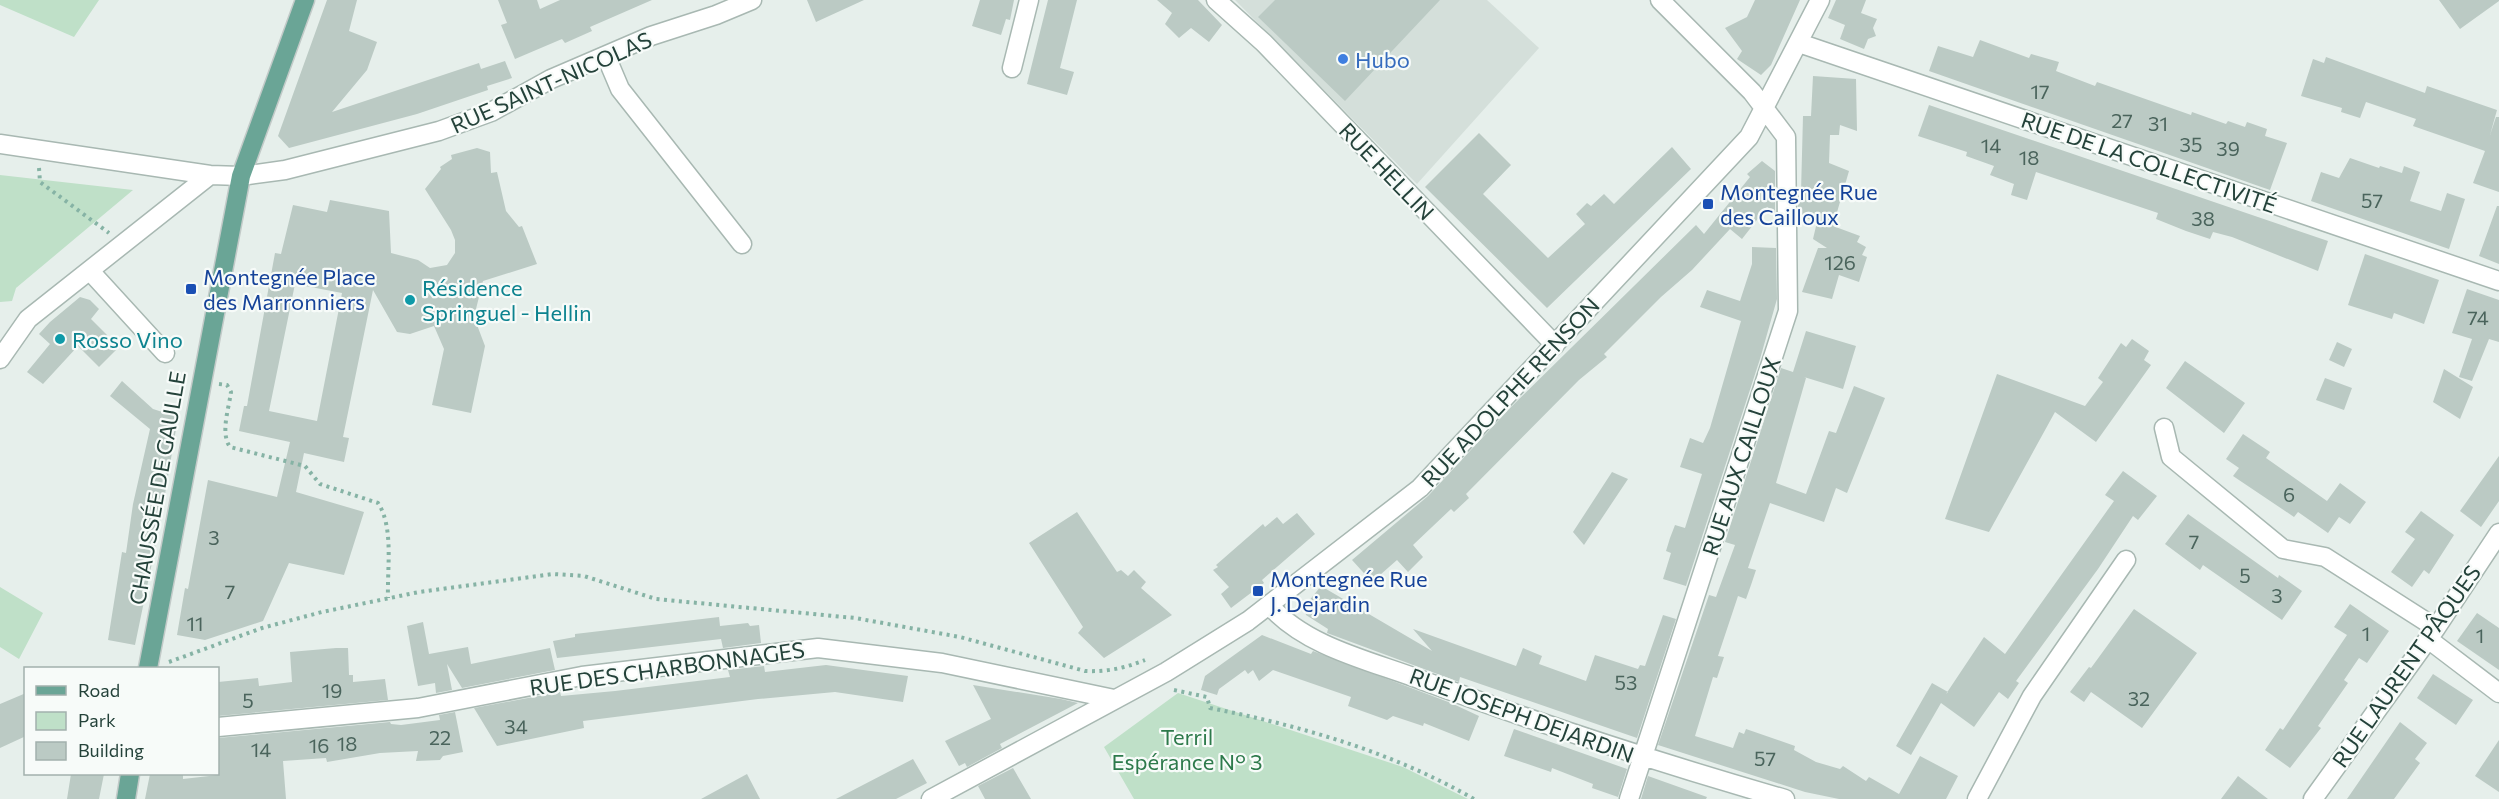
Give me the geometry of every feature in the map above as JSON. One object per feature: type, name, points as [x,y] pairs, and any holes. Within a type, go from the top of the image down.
[{"type":"main road","name":"CHAUSSÉE DE GAULLE","points":[[154,667],[201,380],[241,176],[305,0]]},
{"type":"main road","points":[[126,799],[130,775]]},
{"type":"street","name":"RUE SAINT-NICOLAS","points":[[0,144],[210,175],[241,176],[285,170],[439,131],[492,112],[551,79],[752,0]]},
{"type":"street","points":[[1012,69],[1029,0]]},
{"type":"street","name":"RUE HELLIN","points":[[1216,0],[1272,52],[1555,345]]},
{"type":"street","name":"RUE AUX CAILLOUX","points":[[1629,799],[1788,311],[1786,137],[1764,111],[1752,92],[1660,0]]},
{"type":"street","name":"RUE ADOLPHE RENSON","points":[[931,799],[1166,672],[1270,606],[1420,488],[1749,136],[1820,0]]},
{"type":"street","name":"RUE DE LA COLLECTIVITÉ","points":[[1799,44],[2499,281]]},
{"type":"street","points":[[606,56],[620,89],[742,244]]},
{"type":"street","points":[[0,359],[28,319],[210,175]]},
{"type":"street","points":[[90,271],[165,352]]},
{"type":"street","points":[[2164,428],[2171,457],[2283,549],[2325,557],[2432,634],[2499,693]]},
{"type":"street","name":"RUE LAURENT PÂQUES","points":[[2313,799],[2432,634],[2499,533]]},
{"type":"street","points":[[1977,799],[2032,696],[2126,560]]},
{"type":"street","name":"RUE JOSEPH DEJARDIN","points":[[1270,606],[1294,629],[1344,651],[1644,758],[1785,799]]},
{"type":"street","name":"RUE DES CHARBONNAGES","points":[[219,727],[418,708],[582,675],[818,648],[942,663],[1114,699]]},
{"type":"path","points":[[39,164],[40,182],[124,244]]},
{"type":"path","points":[[154,667],[262,628],[387,598],[387,533],[384,511],[378,503],[320,484],[305,466],[230,447],[226,441],[226,431],[231,392],[227,385],[201,380]]},
{"type":"shaded area","points":[[1235,0],[1487,0],[1539,48],[1417,184]]},
{"type":"green space","points":[[0,0],[99,0],[74,37],[0,5]]},
{"type":"green space","points":[[0,175],[133,190],[16,288],[12,301],[0,302]]},
{"type":"green space","points":[[0,587],[43,613],[19,659],[0,647]]},
{"type":"green space","name":"Terril Espérance N° 3","points":[[1178,693],[1403,767],[1468,799],[1134,799],[1104,747]]},
{"type":"building","points":[[327,0],[357,0],[349,31],[377,42],[367,70],[332,112],[479,63],[481,69],[505,61],[512,78],[487,86],[488,90],[417,114],[289,148],[278,136]]},
{"type":"building","points":[[498,0],[537,0],[540,9],[560,0],[652,0],[590,27],[592,31],[565,43],[562,39],[515,59],[501,25],[507,23]]},
{"type":"building","points":[[807,0],[864,0],[816,22]]},
{"type":"building","points":[[980,0],[1014,0],[1010,20],[1006,19],[1001,35],[972,26]]},
{"type":"building","points":[[1048,0],[1077,0],[1060,68],[1074,72],[1067,95],[1027,84]]},
{"type":"building","points":[[1157,0],[1198,0],[1222,25],[1209,42],[1191,28],[1179,38],[1165,24],[1172,13]]},
{"type":"building","name":"Hubo","points":[[1275,0],[1440,0],[1345,101],[1258,17]]},
{"type":"building","points":[[1755,0],[1800,0],[1771,65],[1761,75],[1737,59],[1742,51],[1725,28],[1747,17]]},
{"type":"building","points":[[1836,0],[1866,0],[1861,13],[1877,19],[1873,28],[1876,36],[1868,39],[1864,49],[1840,39],[1845,25],[1828,18]]},
{"type":"building","points":[[2439,0],[2499,0],[2499,1],[2460,29]]},
{"type":"building","points":[[1980,40],[2029,58],[2031,54],[2059,62],[2056,71],[2095,86],[2097,82],[2191,115],[2192,112],[2226,124],[2228,121],[2245,127],[2247,122],[2267,129],[2265,136],[2287,143],[2270,190],[1929,71],[1938,46],[1973,57]]},
{"type":"building","points":[[2326,57],[2425,93],[2427,86],[2497,110],[2490,135],[2496,117],[2499,117],[2499,192],[2473,183],[2485,151],[2413,126],[2416,119],[2366,102],[2360,118],[2341,112],[2342,108],[2301,96],[2313,59],[2324,63]]},
{"type":"building","points":[[1813,76],[1856,79],[1857,131],[1840,125],[1839,135],[1830,135],[1829,163],[1849,171],[1833,226],[1860,236],[1857,242],[1866,247],[1862,255],[1867,257],[1859,282],[1839,275],[1832,299],[1802,292],[1818,248],[1827,248],[1813,239],[1817,222],[1798,215],[1798,189],[1801,192],[1803,116],[1811,116]]},
{"type":"building","points":[[1929,105],[2328,241],[2318,271],[2232,237],[2213,232],[2210,239],[2186,231],[2156,219],[2158,213],[2036,172],[2027,200],[2011,195],[2014,184],[1990,175],[1994,166],[1966,156],[1967,152],[1918,136]]},
{"type":"building","points":[[1479,133],[1511,165],[1483,194],[1548,258],[1585,224],[1576,214],[1587,203],[1591,206],[1604,194],[1614,204],[1672,147],[1691,169],[1547,308],[1425,187]]},
{"type":"building","name":"Résidence Springuel - Hellin","points":[[477,148],[490,152],[491,173],[497,172],[506,211],[519,227],[522,226],[537,264],[483,281],[474,317],[485,346],[471,413],[432,405],[444,349],[434,326],[410,334],[397,332],[373,290],[343,437],[349,438],[344,462],[304,453],[296,492],[364,512],[344,575],[289,563],[263,621],[205,640],[177,635],[208,480],[277,497],[290,442],[239,431],[244,406],[247,406],[275,253],[281,254],[293,205],[327,212],[330,200],[389,211],[391,253],[418,260],[430,268],[447,265],[455,253],[455,240],[425,189],[441,169],[440,167],[452,159],[451,155]],"holes":[[[295,284],[342,293],[317,421],[269,411]]]},
{"type":"building","points":[[2350,158],[2402,173],[2404,166],[2420,172],[2410,201],[2441,211],[2447,193],[2465,199],[2449,249],[2311,201],[2321,172],[2339,178]]},
{"type":"building","points":[[1762,161],[1775,171],[1775,213],[1767,207],[1742,239],[1730,229],[1692,270],[1661,297],[1604,354],[1607,357],[1579,380],[1466,494],[1469,498],[1454,512],[1451,509],[1413,545],[1423,557],[1408,572],[1397,560],[1372,582],[1352,560],[1428,496],[1509,409],[1696,225],[1704,234],[1750,177],[1747,174]]},
{"type":"building","points":[[2497,206],[2499,206],[2499,264],[2479,256]]},
{"type":"building","points":[[1752,247],[1776,248],[1777,299],[1760,359],[1686,586],[1663,579],[1671,553],[1666,551],[1670,538],[1675,525],[1685,528],[1702,474],[1680,467],[1690,438],[1703,443],[1710,428],[1741,321],[1700,307],[1707,290],[1740,301],[1752,264]]},
{"type":"building","points":[[2365,254],[2439,280],[2424,324],[2394,313],[2392,319],[2348,305]]},
{"type":"building","points":[[2467,289],[2499,300],[2499,342],[2489,339],[2472,381],[2459,377],[2472,339],[2452,333]]},
{"type":"building","name":"Rosso Vino","points":[[80,297],[90,300],[99,309],[91,319],[119,347],[99,367],[78,346],[43,384],[27,372],[50,344],[39,334]]},
{"type":"building","points":[[1806,331],[1856,346],[1843,389],[1804,377],[1806,378],[1776,483],[1806,494],[1829,431],[1836,433],[1854,386],[1885,398],[1847,493],[1836,488],[1824,522],[1770,503],[1748,568],[1756,570],[1746,599],[1738,596],[1718,656],[1724,657],[1717,678],[1713,677],[1695,736],[1733,748],[1739,732],[1744,734],[1746,729],[1795,746],[1794,750],[1816,762],[1840,769],[1843,766],[1866,781],[1869,777],[1899,794],[1920,756],[1958,776],[1946,799],[1839,799],[1805,792],[1658,745],[1709,595],[1716,597],[1735,545],[1725,542],[1781,368],[1793,372]]},
{"type":"building","points":[[2132,339],[2149,351],[2144,360],[2151,365],[2096,442],[2055,412],[1989,532],[1945,519],[1997,374],[2085,406],[2103,382],[2098,378],[2121,343],[2126,347]]},
{"type":"building","points":[[2337,342],[2352,349],[2344,367],[2329,360]]},
{"type":"building","points":[[2185,361],[2245,403],[2224,433],[2166,388]]},
{"type":"building","points":[[2444,369],[2473,387],[2460,419],[2433,402]]},
{"type":"building","points":[[2325,378],[2352,388],[2344,410],[2316,400]]},
{"type":"building","points":[[122,381],[153,409],[178,417],[160,524],[135,645],[108,640],[122,552],[126,553],[133,504],[150,429],[110,396]]},
{"type":"building","points":[[2243,434],[2270,452],[2266,458],[2327,501],[2340,483],[2366,502],[2350,524],[2339,517],[2328,533],[2298,512],[2294,517],[2233,476],[2239,468],[2226,459]]},
{"type":"building","points":[[2499,456],[2499,501],[2481,527],[2460,511]]},
{"type":"building","points":[[2123,471],[2157,496],[2138,520],[2133,516],[2098,569],[2016,681],[2019,683],[2008,699],[1999,692],[1974,727],[1941,703],[1911,755],[1896,746],[1932,683],[1948,692],[1984,637],[2005,654],[2114,501],[2105,495]]},
{"type":"building","points":[[1612,472],[1628,479],[1584,545],[1573,532]]},
{"type":"building","points":[[2421,511],[2454,535],[2429,574],[2424,570],[2412,587],[2391,572],[2415,539],[2405,532]]},
{"type":"building","points":[[1077,512],[1117,572],[1121,570],[1128,576],[1134,570],[1146,582],[1141,588],[1172,615],[1104,658],[1078,633],[1083,627],[1029,543]]},
{"type":"building","points":[[1297,513],[1315,534],[1262,580],[1264,583],[1231,608],[1221,594],[1229,587],[1213,570],[1218,567],[1216,565],[1263,524],[1265,527],[1277,517],[1283,524]]},
{"type":"building","points":[[2188,514],[2278,578],[2279,575],[2302,591],[2282,620],[2203,565],[2200,570],[2165,544]]},
{"type":"building","points":[[1321,586],[1432,651],[1413,629],[1516,666],[1523,648],[1542,656],[1539,664],[1586,681],[1595,655],[1638,669],[1640,665],[1645,666],[1663,615],[1676,619],[1637,738],[1460,677],[1459,682],[1327,633],[1328,629],[1306,615],[1304,607]]},
{"type":"building","points":[[2350,604],[2389,631],[2367,663],[2359,658],[2344,680],[2348,683],[2318,726],[2321,728],[2290,768],[2265,750],[2280,728],[2283,730],[2347,635],[2334,627]]},
{"type":"building","points":[[2134,609],[2197,653],[2142,728],[2091,692],[2084,702],[2070,692],[2089,667],[2091,668]]},
{"type":"building","points":[[2477,613],[2499,628],[2499,670],[2457,641]]},
{"type":"building","points":[[719,617],[720,626],[748,623],[750,626],[759,625],[761,643],[723,648],[721,639],[557,658],[553,641],[575,637],[575,634]]},
{"type":"building","points":[[423,622],[429,654],[468,647],[471,664],[550,648],[555,670],[462,688],[447,664],[452,690],[436,693],[435,683],[418,686],[413,660],[407,626]]},
{"type":"building","points":[[1262,635],[1311,654],[1313,651],[1451,703],[1479,716],[1469,741],[1424,723],[1423,726],[1393,716],[1387,720],[1348,706],[1351,697],[1273,670],[1259,681],[1253,670],[1248,674],[1245,670],[1219,689],[1217,695],[1201,690],[1205,676]]},
{"type":"building","points":[[348,648],[349,675],[353,675],[353,682],[385,679],[388,700],[219,716],[219,682],[258,678],[259,686],[292,682],[290,652]]},
{"type":"building","points":[[826,665],[908,676],[903,702],[835,692],[758,699],[583,721],[584,728],[497,746],[474,708],[560,692],[561,696],[730,677],[728,670],[764,666],[765,672]]},
{"type":"building","points":[[2433,674],[2473,700],[2456,725],[2417,698]]},
{"type":"building","points":[[973,685],[1078,703],[1000,744],[1002,748],[967,767],[965,763],[959,766],[945,741],[991,719]]},
{"type":"building","points":[[24,694],[24,737],[0,748],[0,704]]},
{"type":"building","points":[[455,712],[463,752],[443,756],[440,760],[416,761],[418,751],[380,753],[327,762],[326,758],[283,761],[286,799],[145,799],[150,775],[183,775],[183,779],[219,775],[219,738],[390,722],[401,725],[440,720],[439,715]]},
{"type":"building","points":[[2400,722],[2427,743],[2415,759],[2420,763],[2394,799],[2347,799]]},
{"type":"building","points":[[1514,729],[1627,769],[1618,797],[1592,788],[1593,784],[1552,768],[1551,772],[1504,756]]},
{"type":"building","points":[[2499,740],[2499,792],[2475,776]]},
{"type":"building","points":[[913,759],[927,783],[896,799],[836,799]]},
{"type":"building","points":[[1013,768],[1031,799],[985,799],[978,786]]},
{"type":"building","points":[[747,774],[760,799],[701,799]]},
{"type":"building","points":[[71,775],[104,775],[99,799],[67,799]]},
{"type":"building","points":[[1648,776],[1707,797],[1706,799],[1641,799]]},
{"type":"building","points":[[2238,776],[2268,799],[2221,799]]},
{"type":"place","name":"Hubo","points":[[1343,59]]},
{"type":"place","name":"Montegnée Rue des Cailloux","points":[[1708,204]]},
{"type":"place","name":"Montegnée Place des Marronniers","points":[[191,289]]},
{"type":"place","name":"Résidence Springuel - Hellin","points":[[410,300]]},
{"type":"place","name":"Rosso Vino","points":[[60,339]]},
{"type":"place","name":"Montegnée Rue J. Dejardin","points":[[1258,591]]}]
